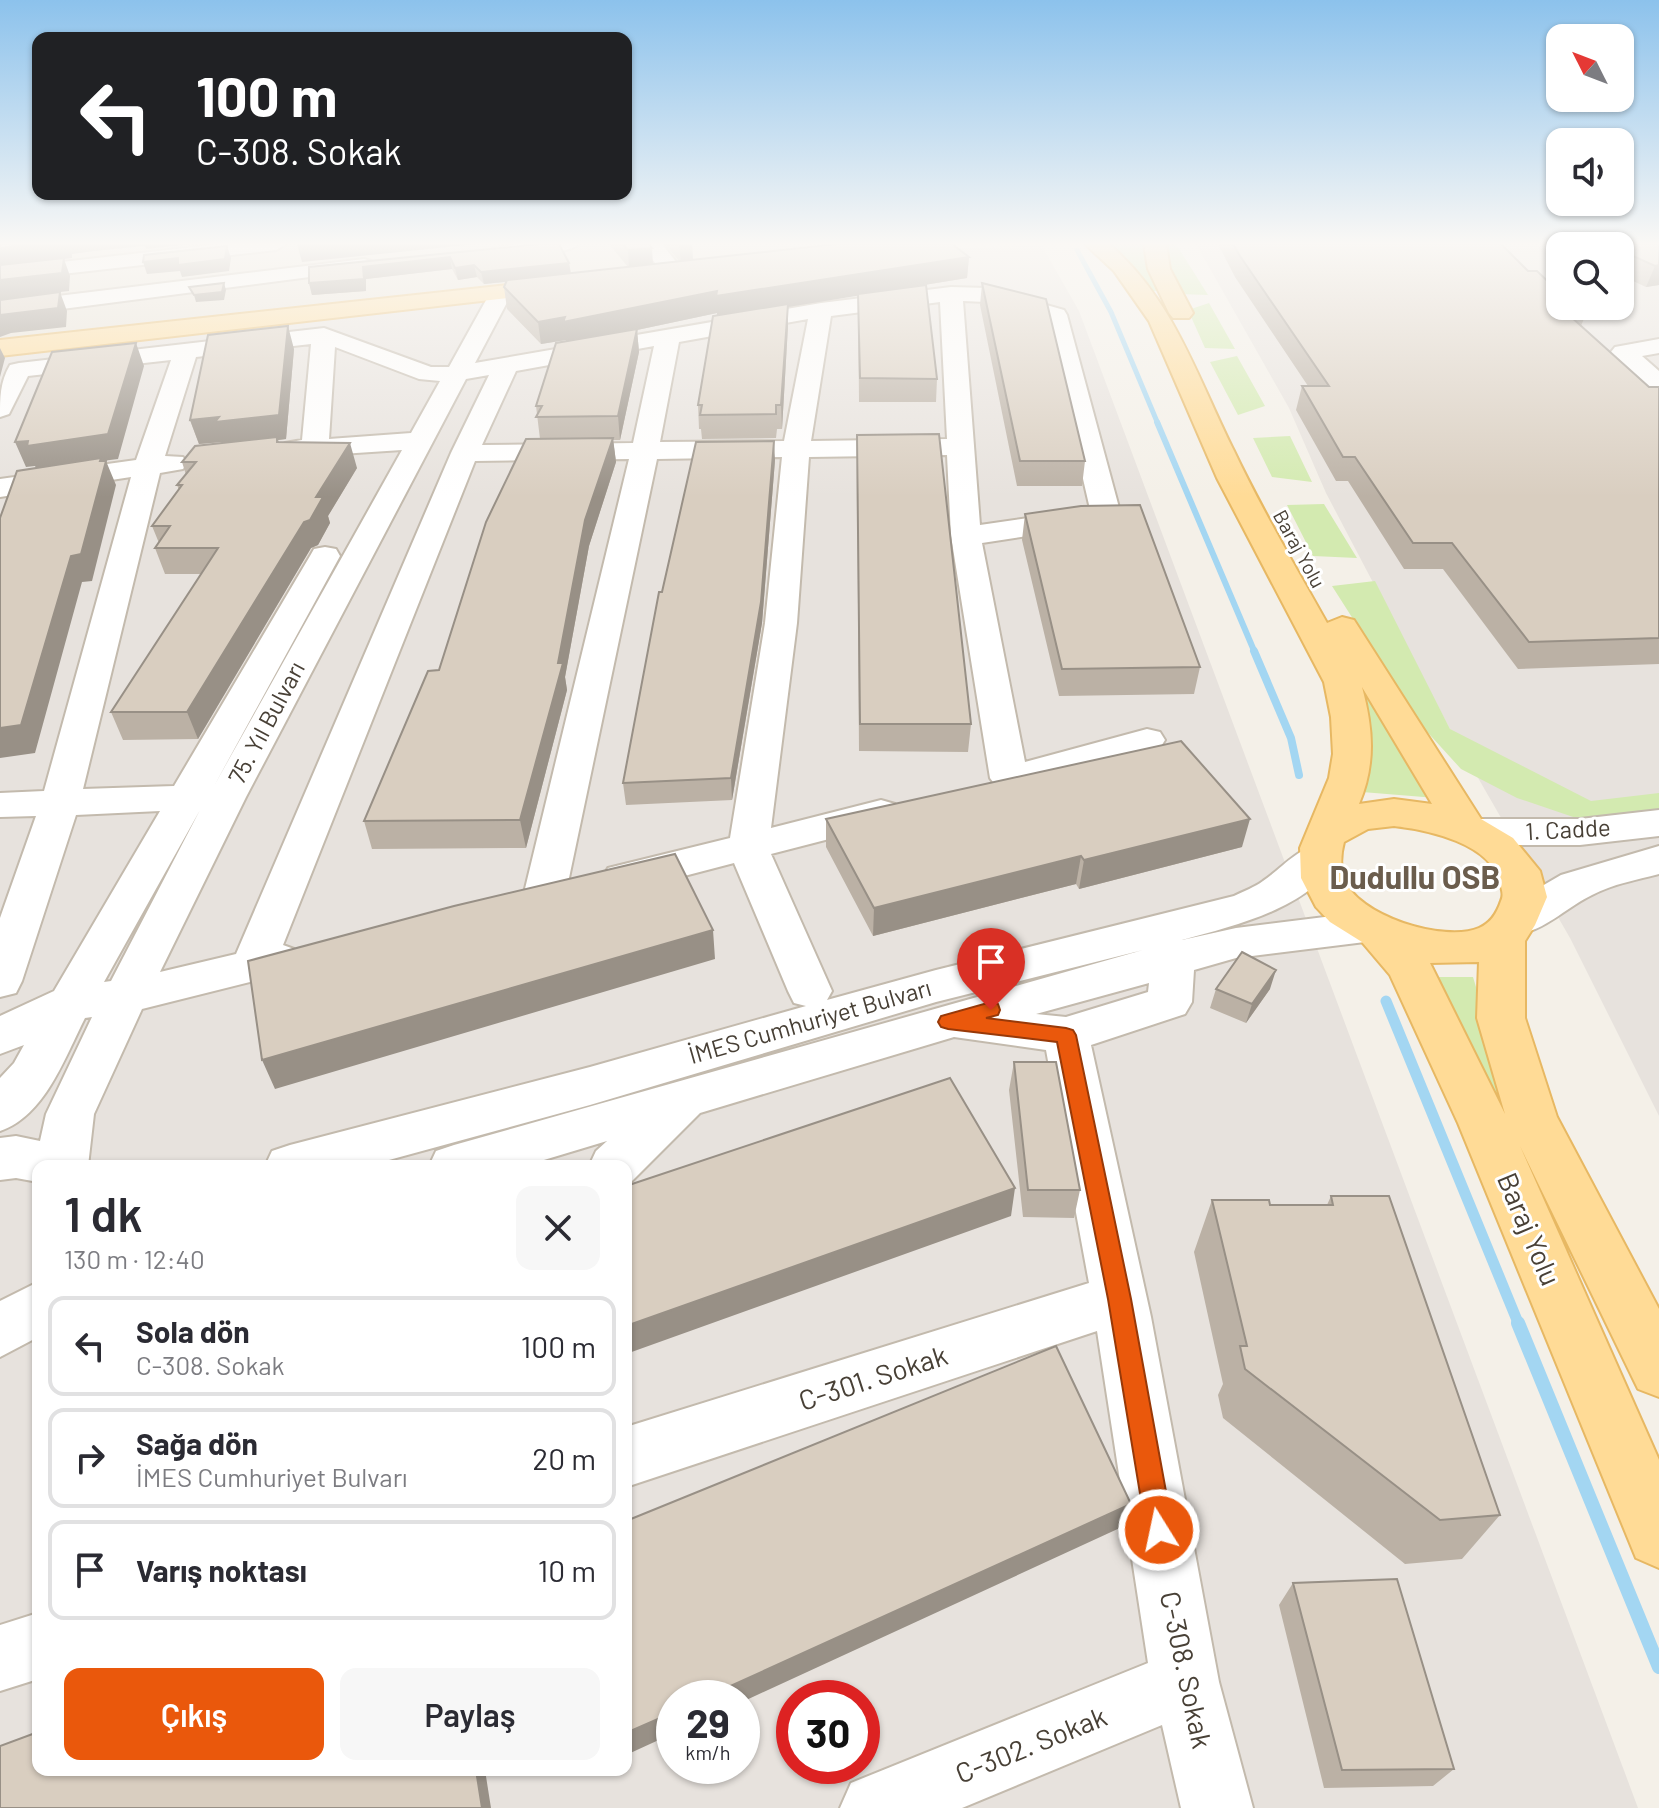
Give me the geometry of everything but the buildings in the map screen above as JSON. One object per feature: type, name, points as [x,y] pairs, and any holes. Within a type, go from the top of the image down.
[{"type":"main road","points":[[0,348],[172,328]]},
{"type":"main road","name":"Baraj Yolu","points":[[1164,328],[1227,469],[1342,682],[1352,718],[1350,775],[1324,845]]},
{"type":"main road","name":"Baraj Yolu","points":[[1187,328],[1242,446],[1358,655],[1471,829]]},
{"type":"main road","points":[[1394,811],[1425,815],[1471,829],[1493,842],[1522,878],[1526,899],[1509,929],[1477,946],[1445,948],[1372,930],[1332,895],[1321,874],[1324,845],[1343,820],[1366,813],[1394,811]]},
{"type":"main road","name":"Baraj Yolu","points":[[1509,929],[1501,1018],[1532,1118],[1659,1369]]},
{"type":"main road","name":"Baraj Yolu","points":[[1372,930],[1409,966],[1484,1123],[1659,1535]]},
{"type":"street","name":"75. Yıl Bulvarı","points":[[442,374],[458,328]]},
{"type":"street","name":"75. Yıl Bulvarı","points":[[0,1111],[31,1076],[188,798],[442,374],[475,328]]},
{"type":"street","points":[[0,409],[19,370],[324,335],[442,374],[713,328]]},
{"type":"street","points":[[818,328],[796,450],[781,623],[748,848],[810,991],[863,1027]]},
{"type":"street","points":[[953,328],[966,536],[993,782],[1147,740]]},
{"type":"street","points":[[966,536],[1106,515],[1059,328]]},
{"type":"street","points":[[315,446],[324,335]]},
{"type":"street","points":[[668,336],[645,451],[529,900],[748,848],[917,803]]},
{"type":"street","points":[[1659,346],[1623,352],[1659,384]]},
{"type":"street","points":[[0,981],[60,803],[148,466],[186,351]]},
{"type":"street","points":[[253,966],[465,453],[507,364]]},
{"type":"street","name":"75. Yıl Bulvarı","points":[[63,1160],[70,1114],[95,1056],[404,442]]},
{"type":"street","points":[[270,452],[315,446],[404,442]]},
{"type":"street","points":[[465,453],[960,447]]},
{"type":"street","points":[[0,488],[194,460]]},
{"type":"street","points":[[0,805],[227,797]]},
{"type":"street","name":"1. Cadde","points":[[1471,829],[1580,832],[1659,823]]},
{"type":"street","name":"İMES Cumhuriyet Bulvarı","points":[[317,1160],[684,1077],[863,1027],[948,1022],[1163,947],[1276,893],[1324,845]]},
{"type":"street","name":"1. Cadde","points":[[1509,929],[1576,885],[1659,860]]},
{"type":"street","name":"İMES Cumhuriyet Bulvarı","points":[[863,1027],[936,986],[1163,947],[1372,930]]},
{"type":"street","points":[[948,1022],[1066,1035],[1169,1002],[1163,947]]},
{"type":"street","points":[[0,1036],[70,1003],[127,996],[315,952]]},
{"type":"street","points":[[619,1160],[684,1077],[709,1022],[810,991]]},
{"type":"street","name":"C-308. Sokak","points":[[1066,1035],[1119,1299],[1185,1682],[1217,1808]]},
{"type":"street","name":"İMES Cumhuriyet Bulvarı","points":[[470,1160],[684,1077]]},
{"type":"street","points":[[0,1159],[16,1157],[33,1160]]},
{"type":"street","name":"C-301. Sokak","points":[[632,1455],[1119,1299]]},
{"type":"street","points":[[0,1658],[32,1648]]},
{"type":"street","name":"C-302. Sokak","points":[[876,1808],[1185,1682]]},
{"type":"shaded area","points":[[0,328],[113,328],[0,341]]},
{"type":"shaded area","points":[[239,328],[1085,328],[1638,1808],[0,1808],[0,354]]},
{"type":"shaded area","name":"Dudullu OSB","points":[[1244,328],[1659,328],[1659,1116],[1570,938],[1450,729],[1326,493],[1289,408]]},
{"type":"green space","points":[[1196,328],[1223,328],[1235,349],[1205,348]]},
{"type":"green space","points":[[1237,356],[1265,406],[1238,415],[1210,362]]},
{"type":"green space","points":[[1290,436],[1312,482],[1272,477],[1253,438]]},
{"type":"green space","points":[[1324,504],[1357,558],[1313,556],[1287,505]]},
{"type":"green space","points":[[1375,581],[1450,729],[1591,801],[1659,793],[1659,810],[1582,820],[1517,798],[1461,769],[1420,724],[1332,586]]},
{"type":"green space","points":[[1361,684],[1436,798],[1362,792]]},
{"type":"green space","points":[[1423,977],[1473,977],[1515,1117],[1497,1117]]},
{"type":"waterway","points":[[1118,328],[1158,424]]},
{"type":"waterway","points":[[1157,422],[1255,653]]},
{"type":"waterway","points":[[1254,651],[1291,738],[1299,775]]},
{"type":"waterway","points":[[1386,1001],[1519,1325]]},
{"type":"waterway","points":[[1518,1323],[1659,1667]]},
{"type":"district","name":"Dudullu OSB","points":[[1415,878]]},
{"type":"route","points":[[991,1010],[948,1022],[1066,1035],[1119,1299],[1159,1530]]}]
